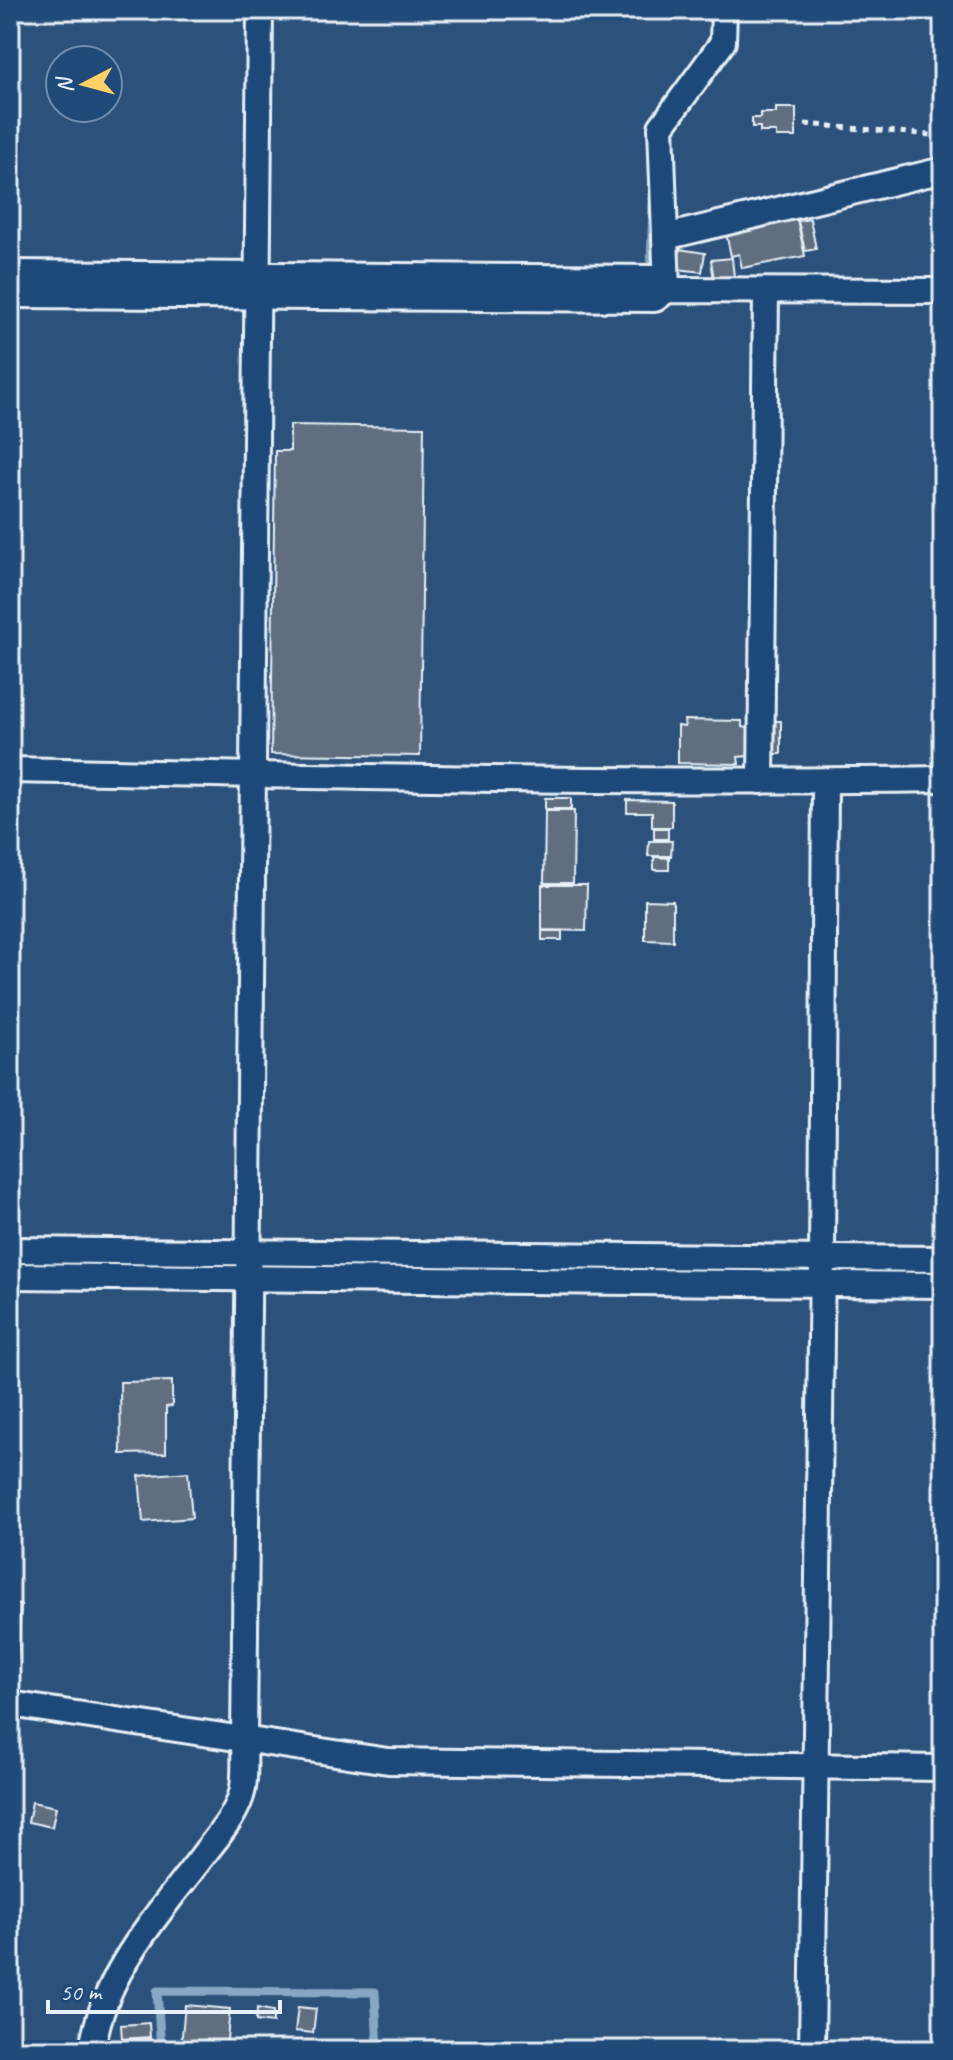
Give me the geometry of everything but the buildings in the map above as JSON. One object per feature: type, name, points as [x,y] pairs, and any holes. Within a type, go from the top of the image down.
[{"type":"street","points":[[92,2050],[95,2029],[120,1969],[140,1937],[227,1823],[242,1795],[260,10]]},
{"type":"street","points":[[667,290],[661,127],[723,42],[724,10]]},
{"type":"street","points":[[665,237],[943,170]]},
{"type":"street","points":[[10,273],[257,286],[655,299],[667,290],[943,291]]},
{"type":"street","points":[[10,295],[257,286]]},
{"type":"street","points":[[761,781],[766,291]]},
{"type":"street","points":[[10,770],[761,781],[943,779]]},
{"type":"street","points":[[812,2050],[825,781]]},
{"type":"street","points":[[10,1250],[943,1259]]},
{"type":"street","points":[[10,1276],[943,1285]]},
{"type":"street","points":[[10,1704],[388,1761],[943,1768]]},
{"type":"path","points":[[805,124],[943,136]]},
{"type":"waterway","points":[[710,10],[710,18]]},
{"type":"waterway","points":[[651,262],[653,205]]},
{"type":"waterway","points":[[10,1263],[232,1265]]},
{"type":"waterway","points":[[271,1266],[807,1271]]},
{"type":"waterway","points":[[836,1271],[943,1272]]},
{"type":"waterway","points":[[161,2050],[157,1991],[375,1992],[378,2050]]}]
